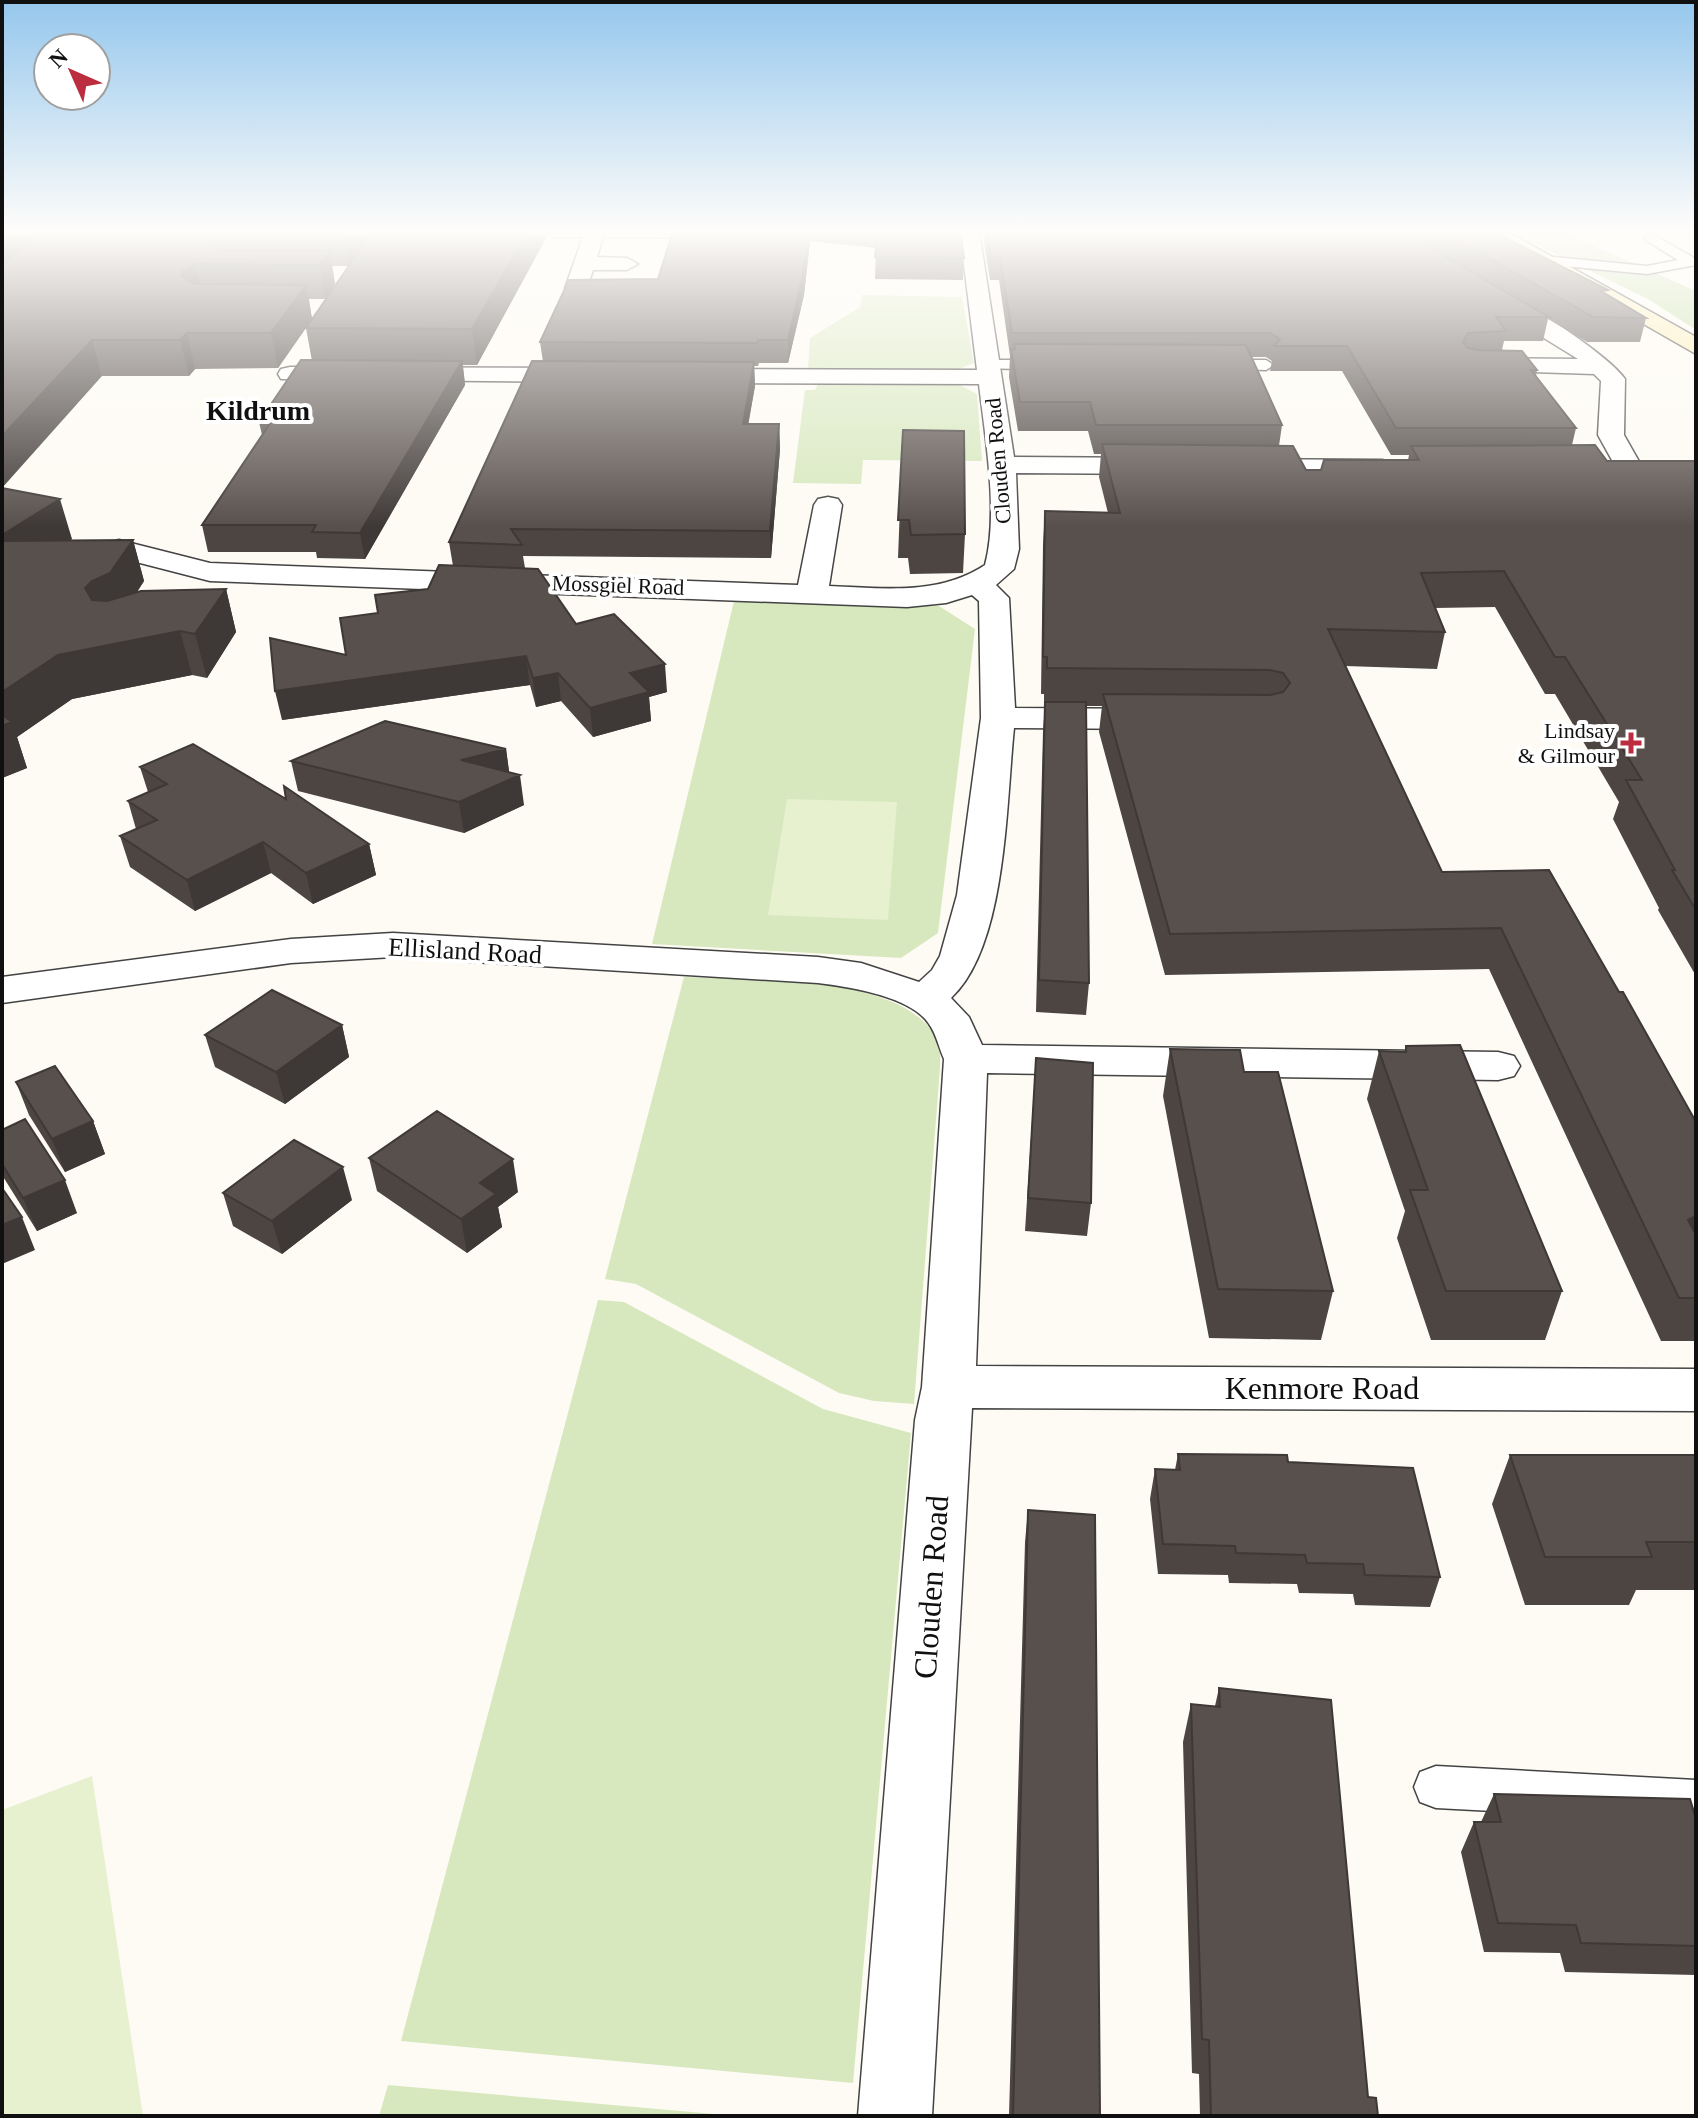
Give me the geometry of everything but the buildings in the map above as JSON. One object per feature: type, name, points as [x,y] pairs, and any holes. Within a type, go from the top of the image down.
[{"type":"street","name":"Clouden Road","points":[[977,584],[999,569],[1004,549],[1002,465],[983,330]]},
{"type":"street","points":[[1546,330],[1587,355],[1613,379],[1611,435],[1642,465],[1598,465]]},
{"type":"street","points":[[1667,330],[1696,347]]},
{"type":"street","points":[[307,348],[290,374],[603,375]]},
{"type":"street","points":[[1472,365],[1601,367]]},
{"type":"street","points":[[669,376],[989,371]]},
{"type":"street","points":[[1002,465],[1187,467]]},
{"type":"street","points":[[1218,467],[1298,475],[1413,468]]},
{"type":"street","points":[[812,593],[828,505]]},
{"type":"street","name":"Mossgiel Road","points":[[119,549],[201,583],[812,593],[907,598],[946,594],[977,584]]},
{"type":"street","points":[[926,998],[948,978],[961,956],[977,895],[998,718],[994,598],[977,584]]},
{"type":"street","points":[[998,718],[1186,719]]},
{"type":"street","name":"Ellisland Road","points":[[2,990],[291,951],[393,945],[818,970],[861,976],[926,998]]},
{"type":"street","name":"Clouden Road","points":[[895,2116],[942,1420],[949,1387],[966,1059],[948,1017],[926,998]]},
{"type":"street","points":[[966,1059],[1498,1066]]},
{"type":"street","name":"Kenmore Road","points":[[949,1387],[1696,1390]]},
{"type":"lane","points":[[989,371],[1065,365]]},
{"type":"lane","points":[[1189,365],[1266,365]]},
{"type":"lane","points":[[1436,1787],[1696,1801]]},
{"type":"green space","points":[[823,330],[968,330],[974,363],[956,370],[808,369],[810,338]]},
{"type":"green space","points":[[819,382],[941,382],[960,385],[977,394],[982,461],[863,460],[861,484],[793,483],[805,390],[815,390]]},
{"type":"green space","points":[[734,601],[939,606],[975,629],[938,933],[901,958],[652,944]]},
{"type":"green space","points":[[787,799],[897,802],[888,920],[768,915]]},
{"type":"green space","points":[[684,977],[785,980],[862,992],[895,1003],[922,1020],[939,1043],[940,1068],[914,1404],[874,1401],[839,1393],[636,1284],[605,1279]]},
{"type":"green space","points":[[598,1300],[624,1302],[823,1409],[911,1433],[853,2083],[401,2041]]},
{"type":"green space","points":[[92,1776],[143,2116],[2,2116],[2,1810]]},
{"type":"green space","points":[[388,2085],[737,2116],[379,2116]]},
{"type":"place","name":"Lindsay & Gilmour","points":[[1631,743]]},
{"type":"district","name":"Kildrum","points":[[258,410]]}]
